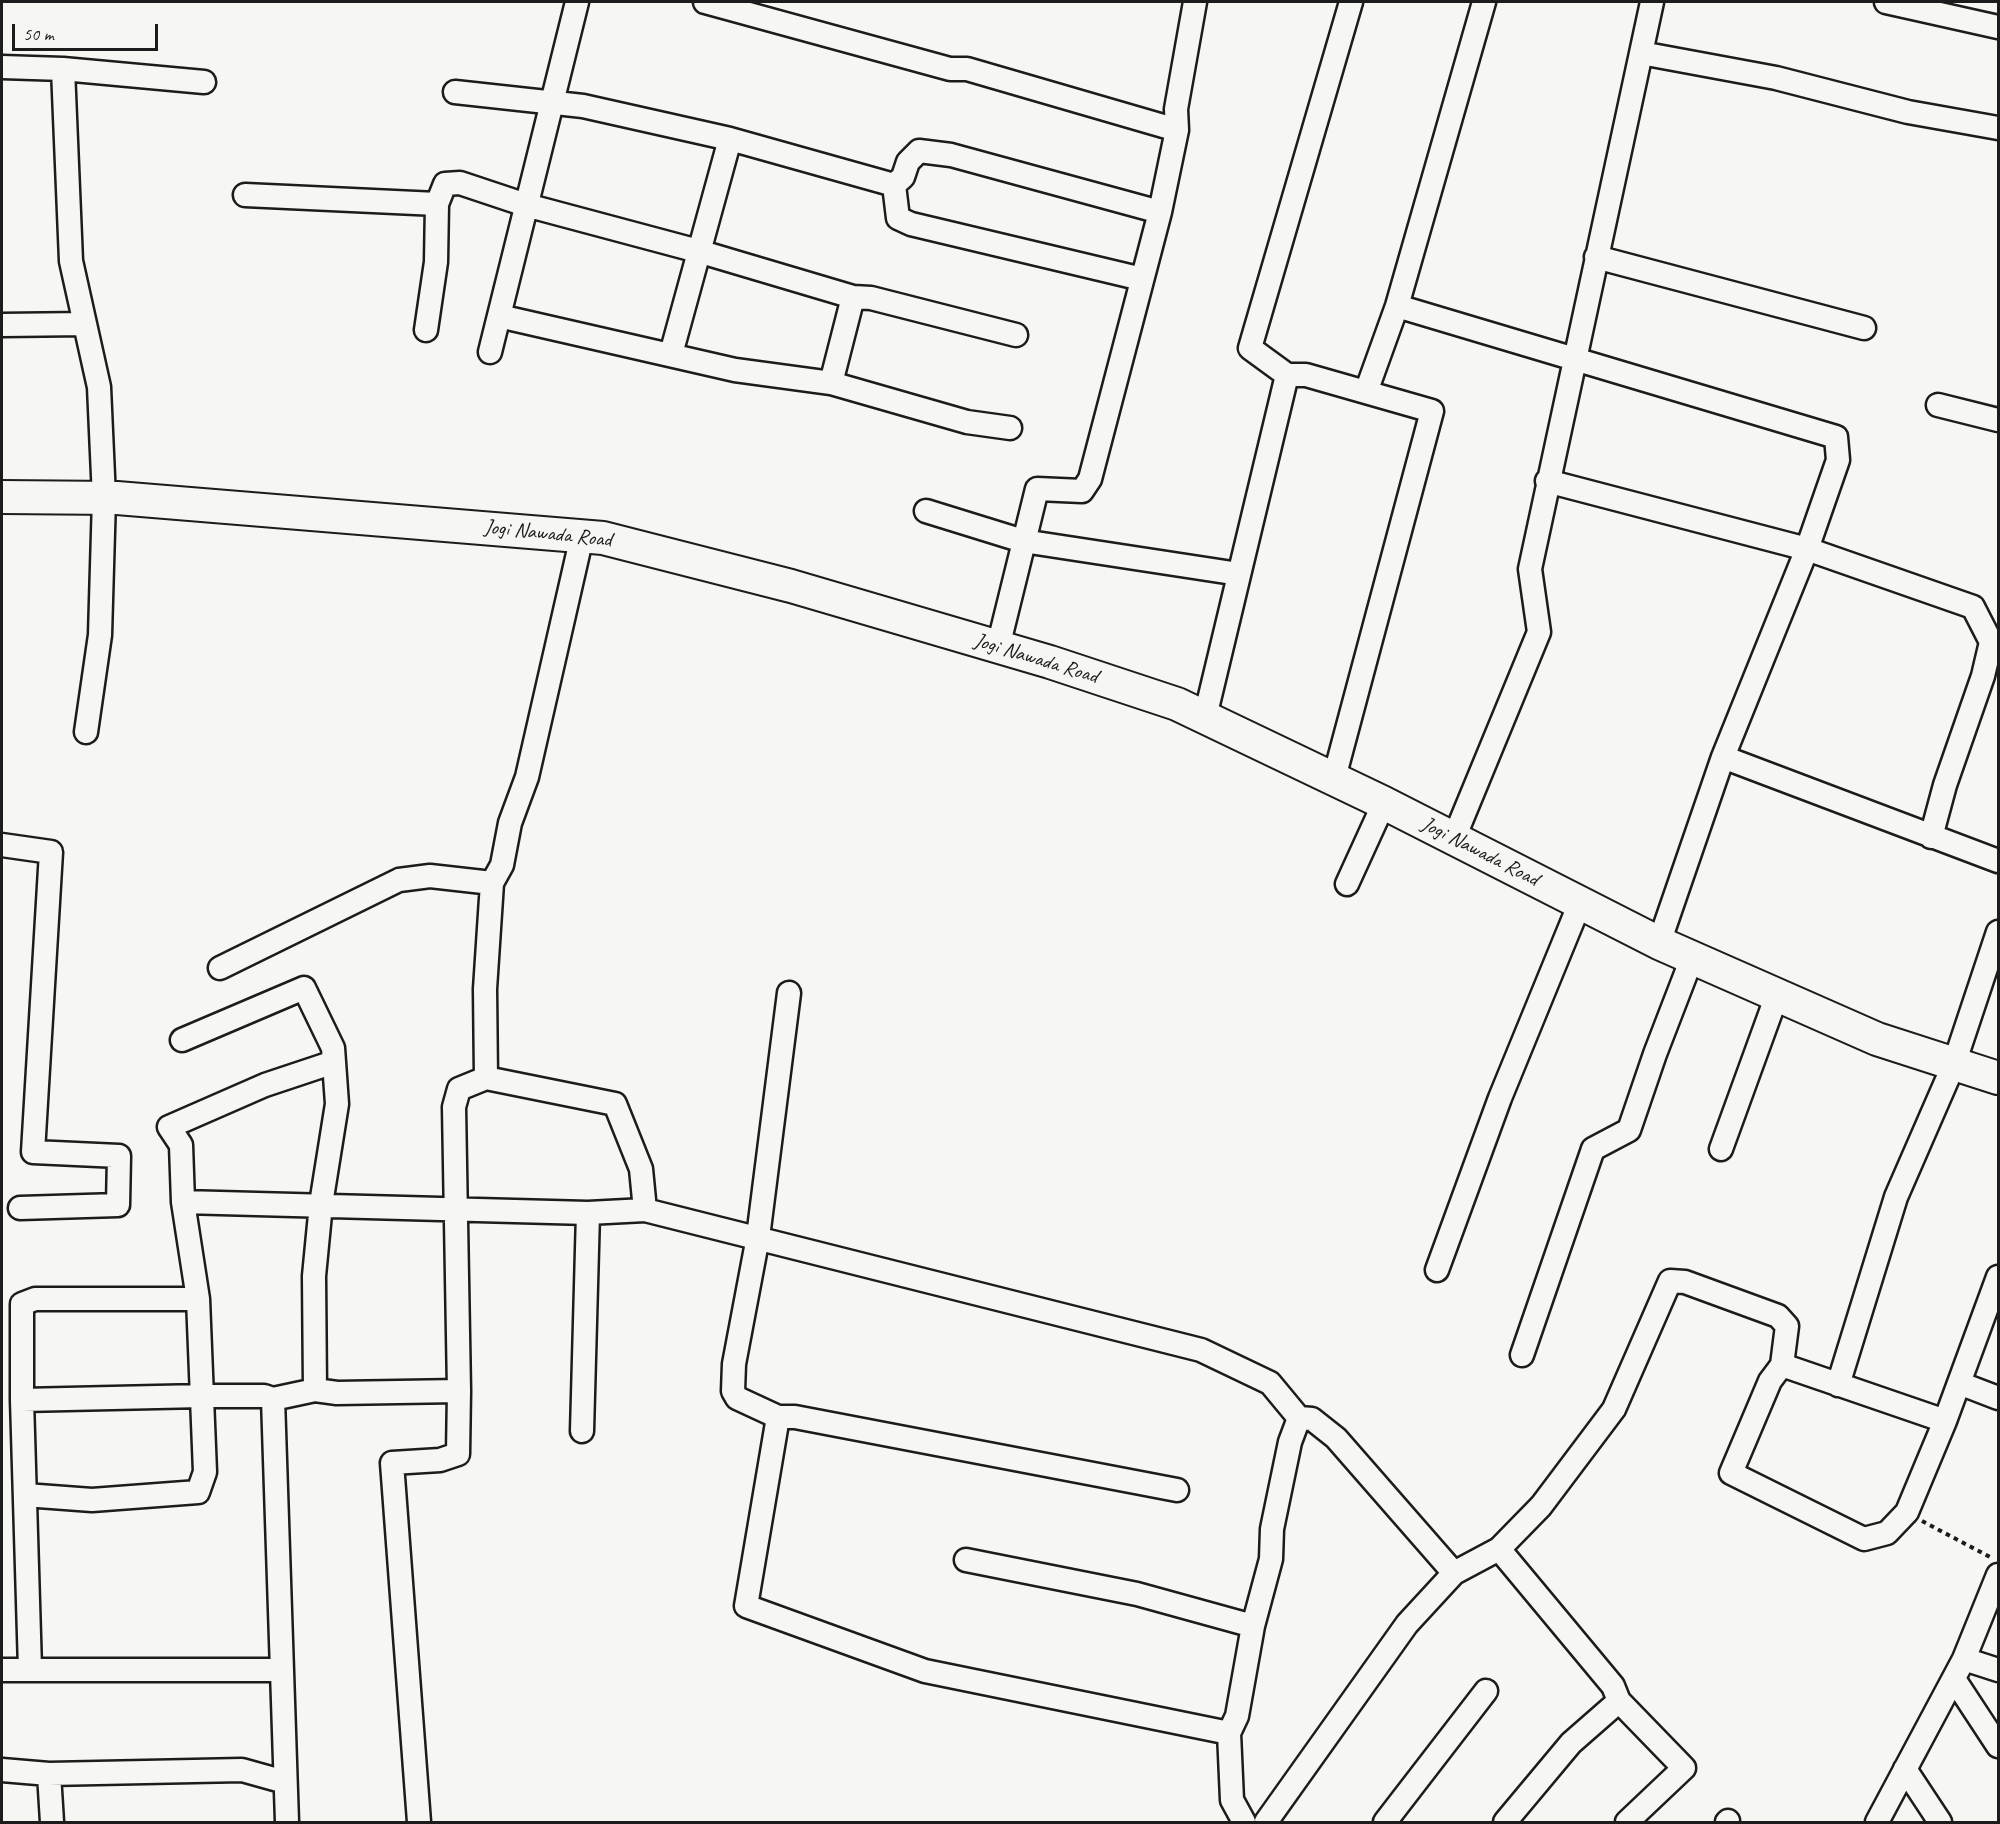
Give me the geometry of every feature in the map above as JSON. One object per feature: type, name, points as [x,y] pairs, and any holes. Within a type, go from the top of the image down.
[{"type":"street","points":[[490,352],[577,2]]},
{"type":"street","points":[[705,2],[772,11],[950,69],[967,69],[1177,130]]},
{"type":"street","points":[[998,647],[1037,489],[1082,491],[1090,479],[1160,212],[1177,130],[1176,109],[1195,2]]},
{"type":"street","points":[[1334,778],[1432,411],[1306,375],[1287,375],[1250,348],[1351,2]]},
{"type":"street","points":[[1366,392],[1397,306],[1484,2]]},
{"type":"street","points":[[1454,838],[1539,632],[1530,569],[1547,481],[1652,2]]},
{"type":"street","points":[[1886,2],[1998,27]]},
{"type":"street","points":[[1641,53],[1776,78],[1908,112],[1998,128]]},
{"type":"street","points":[[2,67],[63,69],[204,82]]},
{"type":"street","points":[[63,69],[71,261],[99,387],[104,498],[100,635],[86,732]]},
{"type":"street","points":[[455,92],[583,106],[730,139],[894,185]]},
{"type":"street","points":[[671,354],[730,139]]},
{"type":"street","points":[[894,185],[903,177],[908,162],[919,151],[951,155],[1160,212]]},
{"type":"street","points":[[426,330],[436,262],[437,204],[445,184],[460,183],[526,205],[698,251],[854,297],[871,298],[1016,336]]},
{"type":"street","points":[[894,185],[898,218],[911,224],[1142,279]]},
{"type":"street","points":[[245,195],[437,204]]},
{"type":"street","points":[[1596,257],[1864,328]]},
{"type":"street","points":[[831,383],[854,297]]},
{"type":"street","points":[[1397,306],[1836,437],[1838,460],[1807,549],[1723,757],[1659,943]]},
{"type":"street","points":[[499,316],[735,370],[831,383],[967,422],[1010,428]]},
{"type":"street","points":[[2,325],[85,324]]},
{"type":"street","points":[[1205,717],[1287,375]]},
{"type":"street","points":[[1938,405],[1998,420]]},
{"type":"street","points":[[1547,481],[1807,549],[1973,607],[1991,642],[1983,676],[1945,785],[1931,837]]},
{"type":"street","name":"Jogi Nawada Road","points":[[2,497],[104,498],[603,538],[791,586],[998,647],[1178,704],[1334,778],[1659,943],[1877,1040],[1998,1078]]},
{"type":"street","points":[[926,511],[1023,541],[1239,574]]},
{"type":"street","points":[[486,1078],[484,989],[492,883],[502,865],[510,822],[527,777],[582,536]]},
{"type":"street","points":[[1723,757],[1998,861]]},
{"type":"street","points":[[1347,884],[1384,803]]},
{"type":"street","points":[[2,845],[51,852],[33,1152],[119,1156],[118,1205],[20,1208]]},
{"type":"street","points":[[220,968],[399,880],[430,876],[492,883]]},
{"type":"street","points":[[1437,1270],[1500,1098],[1580,903]]},
{"type":"street","points":[[1838,1385],[1896,1197],[1954,1064],[1998,932]]},
{"type":"street","points":[[1521,1355],[1593,1149],[1629,1130],[1654,1054],[1692,958]]},
{"type":"street","points":[[182,1040],[304,988],[333,1048],[337,1104],[321,1204],[314,1276],[315,1390]]},
{"type":"street","points":[[789,993],[758,1237],[734,1364],[733,1391],[745,1404],[778,1417],[795,1417],[1177,1490]]},
{"type":"street","points":[[1721,1149],[1777,995]]},
{"type":"street","points":[[25,1495],[92,1500],[198,1492],[205,1472],[198,1299],[183,1202],[181,1145],[169,1127],[265,1085],[334,1062]]},
{"type":"street","points":[[419,1822],[392,1463],[440,1460],[458,1454],[458,1208],[454,1107],[459,1089],[486,1078],[615,1104],[641,1169],[645,1210]]},
{"type":"street","points":[[183,1202],[588,1213],[645,1210],[1201,1350],[1270,1383],[1299,1418],[1312,1419],[1336,1438],[1454,1573]]},
{"type":"street","points":[[582,1431],[588,1213]]},
{"type":"street","points":[[1266,1822],[1407,1624],[1454,1573],[1499,1549],[1541,1506],[1614,1408],[1670,1281],[1685,1282],[1778,1316],[1787,1326],[1782,1365],[1770,1381],[1731,1473],[1864,1539],[1887,1533],[1907,1512],[1945,1421],[1998,1277]]},
{"type":"street","points":[[30,1670],[22,1400],[22,1304],[35,1299],[198,1299]]},
{"type":"street","points":[[1782,1365],[1945,1421]]},
{"type":"street","points":[[1959,1383],[1998,1398]]},
{"type":"street","points":[[22,1400],[264,1396],[273,1400],[315,1390],[337,1393],[459,1391]]},
{"type":"street","points":[[273,1400],[288,1822]]},
{"type":"street","points":[[778,1417],[746,1606],[925,1671],[1229,1733]]},
{"type":"street","points":[[1244,1822],[1232,1800],[1229,1733],[1237,1716],[1253,1626],[1271,1559],[1272,1529],[1290,1442],[1299,1418]]},
{"type":"street","points":[[1499,1549],[1613,1686],[1619,1701],[1684,1768],[1628,1822]]},
{"type":"street","points":[[966,1560],[1137,1594],[1253,1626]]},
{"type":"street","points":[[1877,1822],[1964,1659],[1998,1575]]},
{"type":"street","points":[[1964,1659],[1998,1670]]},
{"type":"street","points":[[2,1670],[281,1670]]},
{"type":"street","points":[[1954,1679],[1998,1746]]},
{"type":"street","points":[[1385,1822],[1486,1691]]},
{"type":"street","points":[[1505,1822],[1571,1743],[1619,1701]]},
{"type":"street","points":[[1905,1769],[1940,1822]]},
{"type":"street","points":[[2,1770],[49,1774],[242,1770],[285,1782]]},
{"type":"street","points":[[49,1774],[52,1822]]},
{"type":"path","points":[[1907,1512],[1998,1561]]}]
